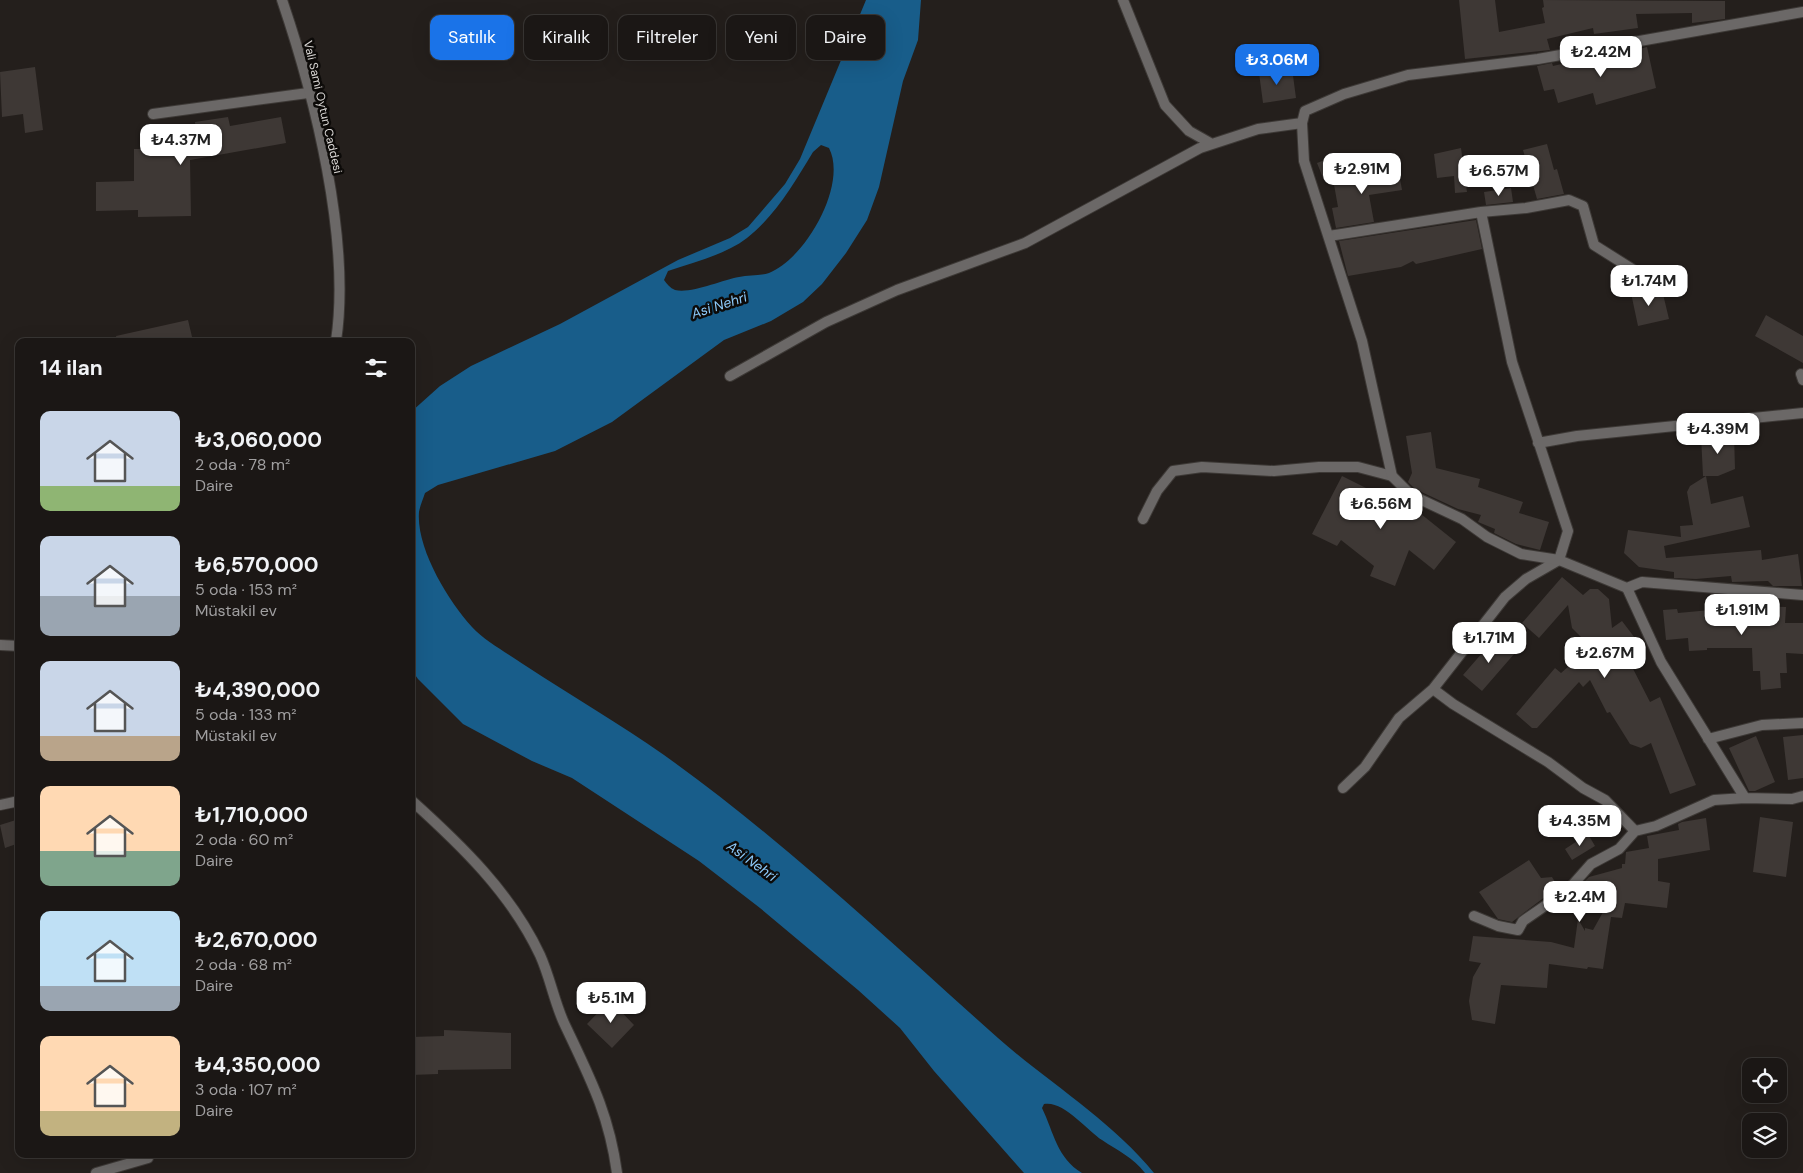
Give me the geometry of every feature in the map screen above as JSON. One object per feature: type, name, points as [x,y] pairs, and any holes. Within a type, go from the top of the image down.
[{"type":"street","name":"Vali Sami Oytun Caddesi","points":[[282,0],[308,93],[327,176],[338,257],[340,315],[336,338]]},
{"type":"street","points":[[1123,0],[1165,105],[1189,132],[1212,144]]},
{"type":"street","points":[[1745,798],[1661,662],[1627,588],[1558,560],[1522,554],[1487,537],[1462,519],[1410,495],[1392,476],[1362,341],[1304,162],[1302,123],[1305,111],[1344,94],[1408,75],[1538,59],[1803,12]]},
{"type":"street","points":[[153,114],[308,93]]},
{"type":"street","points":[[730,376],[826,322],[897,290],[1025,243],[1200,148],[1258,129],[1302,123]]},
{"type":"street","points":[[1329,236],[1481,212],[1526,208],[1569,200],[1583,206],[1594,245],[1658,286]]},
{"type":"street","points":[[1343,788],[1365,767],[1399,718],[1433,689],[1506,597],[1526,579],[1558,560],[1568,531],[1512,362],[1481,212]]},
{"type":"street","points":[[1538,444],[1578,436],[1803,414]]},
{"type":"street","points":[[1143,519],[1157,491],[1174,470],[1202,467],[1274,471],[1319,467],[1358,467],[1392,476]]},
{"type":"street","points":[[1627,588],[1642,582],[1803,595]]},
{"type":"street","points":[[0,645],[15,646]]},
{"type":"street","points":[[1433,689],[1453,704],[1548,762],[1582,788],[1605,800],[1635,831]]},
{"type":"street","points":[[1708,739],[1762,725],[1803,723]]},
{"type":"street","points":[[1474,916],[1498,926],[1518,930],[1523,921],[1568,890],[1591,864],[1618,849],[1635,831],[1656,826],[1714,800],[1745,798],[1792,799],[1803,796]]},
{"type":"street","points":[[0,805],[15,802]]},
{"type":"street","points":[[415,804],[476,862],[494,882],[510,904],[539,953],[563,1020],[598,1093],[605,1115],[617,1173]]},
{"type":"street","points":[[96,1173],[148,1158]]},
{"type":"water","name":"Asi Nehri","points":[[866,0],[921,0],[918,40],[903,81],[879,187],[867,220],[846,253],[822,284],[803,302],[771,321],[724,340],[612,422],[555,451],[438,485],[425,493],[419,512],[419,526],[428,557],[453,603],[472,627],[484,638],[664,755],[751,821],[835,892],[998,1038],[1119,1136],[1154,1173],[1145,1173],[1130,1158],[1102,1140],[1067,1111],[1051,1104],[1044,1104],[1042,1108],[1057,1144],[1067,1160],[1082,1173],[1024,1173],[934,1071],[900,1028],[858,990],[760,908],[699,861],[572,778],[532,761],[463,724],[415,675],[415,408],[440,386],[471,366],[560,324],[678,260],[730,238],[748,227],[785,184],[800,159],[841,60],[885,60],[885,15],[860,15]],"holes":[[[821,145],[829,148],[833,163],[833,181],[820,219],[809,237],[783,265],[769,273],[739,277],[682,291],[670,287],[664,280],[668,271],[719,254],[747,238],[767,220],[792,187],[813,152]]]},
{"type":"building","points":[[1459,0],[1495,0],[1499,32],[1545,23],[1542,8],[1544,7],[1543,0],[1725,1],[1725,19],[1692,23],[1692,13],[1636,14],[1638,28],[1594,34],[1593,28],[1547,39],[1550,50],[1465,59]]},
{"type":"building","points":[[1647,47],[1656,88],[1596,105],[1593,93],[1558,103],[1554,89],[1544,91],[1537,66],[1552,63],[1553,66],[1570,62],[1571,67]]},
{"type":"building","points":[[35,67],[43,130],[25,133],[23,114],[2,117],[0,72]]},
{"type":"building","points":[[1292,68],[1296,98],[1263,103],[1259,73]]},
{"type":"building","points":[[228,117],[230,126],[281,117],[286,143],[190,160],[191,216],[138,217],[138,210],[96,211],[96,182],[134,181],[134,149],[153,149],[153,132],[196,132],[195,122]]},
{"type":"building","points":[[1547,144],[1554,170],[1557,169],[1564,194],[1537,199],[1523,150]]},
{"type":"building","points":[[1461,148],[1467,192],[1455,193],[1454,176],[1437,178],[1434,154]]},
{"type":"building","points":[[1330,158],[1336,172],[1323,178],[1317,163]]},
{"type":"building","points":[[1398,167],[1402,190],[1369,195],[1374,222],[1336,228],[1332,208],[1338,207],[1333,179]]},
{"type":"building","points":[[1511,188],[1513,202],[1486,205],[1484,192]]},
{"type":"building","points":[[1476,220],[1482,249],[1416,264],[1413,261],[1401,267],[1348,276],[1339,241]]},
{"type":"building","points":[[1650,288],[1656,295],[1663,294],[1669,319],[1638,326],[1631,293]]},
{"type":"building","points":[[1766,315],[1803,336],[1803,363],[1755,336]]},
{"type":"building","points":[[188,320],[192,338],[116,338],[116,336]]},
{"type":"building","points":[[1431,432],[1436,468],[1480,479],[1478,487],[1523,502],[1519,513],[1549,522],[1540,550],[1516,544],[1494,533],[1495,529],[1478,522],[1481,515],[1458,509],[1415,489],[1408,482],[1412,473],[1406,436]]},
{"type":"building","points":[[1734,434],[1735,469],[1718,476],[1703,476],[1701,436]]},
{"type":"building","points":[[1342,476],[1398,504],[1401,498],[1456,542],[1434,570],[1409,550],[1395,586],[1370,576],[1374,566],[1341,540],[1337,546],[1312,534]]},
{"type":"building","points":[[1706,476],[1711,504],[1743,496],[1750,527],[1664,546],[1666,558],[1761,550],[1762,560],[1798,554],[1802,586],[1773,586],[1768,581],[1732,582],[1731,576],[1696,579],[1674,578],[1674,572],[1639,567],[1624,553],[1628,530],[1681,537],[1680,526],[1693,525],[1687,492],[1690,486]]},
{"type":"building","points":[[1562,577],[1583,595],[1590,589],[1598,589],[1609,599],[1612,628],[1622,621],[1641,646],[1627,657],[1650,702],[1660,697],[1696,785],[1670,794],[1651,743],[1641,748],[1630,744],[1610,712],[1607,713],[1590,680],[1583,687],[1579,682],[1537,728],[1532,728],[1516,714],[1555,668],[1561,673],[1591,647],[1572,628],[1568,605],[1539,638],[1522,623]]},
{"type":"building","points":[[1754,606],[1786,607],[1785,623],[1803,623],[1803,654],[1786,653],[1787,673],[1780,673],[1781,688],[1761,690],[1760,671],[1753,671],[1752,648],[1707,648],[1707,650],[1689,651],[1688,638],[1666,640],[1663,610],[1677,609],[1678,613]]},
{"type":"building","points":[[1496,637],[1515,653],[1482,691],[1463,675]]},
{"type":"building","points":[[1803,735],[1803,778],[1788,780],[1783,737]]},
{"type":"building","points":[[1756,736],[1775,782],[1755,791],[1749,791],[1729,748]]},
{"type":"building","points":[[1760,817],[1793,822],[1786,877],[1753,872]]},
{"type":"building","points":[[1706,818],[1710,850],[1658,859],[1658,881],[1670,883],[1667,908],[1625,903],[1622,918],[1611,917],[1603,969],[1549,964],[1547,988],[1501,985],[1495,1024],[1472,1020],[1469,1001],[1473,977],[1481,963],[1469,961],[1473,936],[1551,942],[1574,948],[1578,919],[1585,931],[1585,928],[1593,930],[1612,896],[1602,896],[1602,892],[1585,892],[1585,881],[1589,877],[1622,868],[1622,864],[1625,864],[1626,852],[1649,848],[1647,836],[1679,830],[1678,824],[1682,822]]},
{"type":"building","points":[[15,820],[15,844],[5,848],[0,825]]},
{"type":"building","points":[[1588,834],[1595,846],[1572,860],[1565,849]]},
{"type":"building","points":[[1529,860],[1541,878],[1552,877],[1558,887],[1512,922],[1498,919],[1479,892]]},
{"type":"building","points":[[610,1000],[634,1025],[612,1048],[587,1024]]},
{"type":"building","points":[[444,1030],[511,1033],[511,1069],[438,1070],[438,1074],[415,1075],[415,1037],[444,1036]]}]
